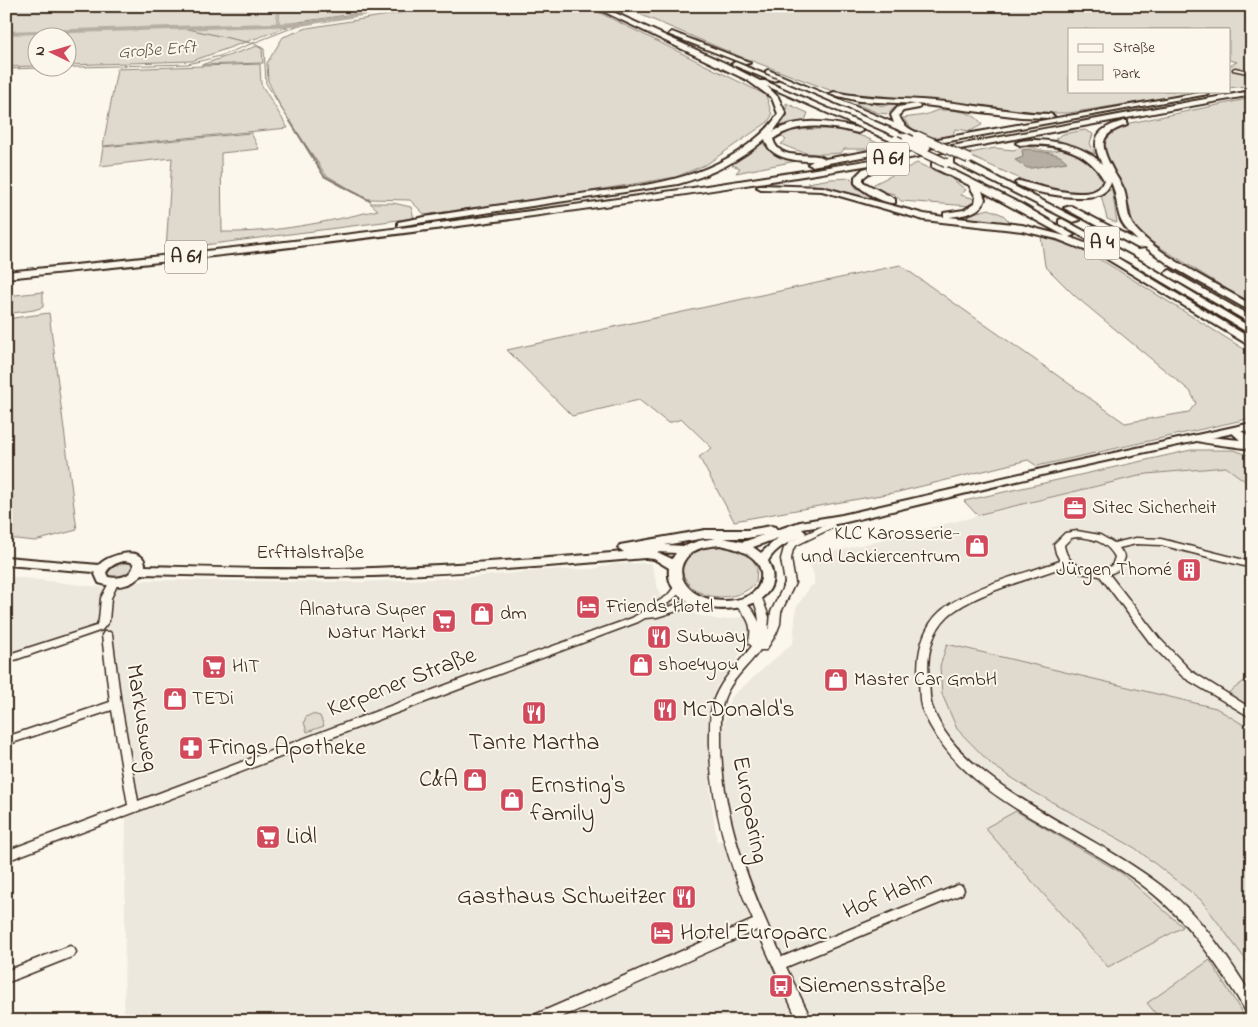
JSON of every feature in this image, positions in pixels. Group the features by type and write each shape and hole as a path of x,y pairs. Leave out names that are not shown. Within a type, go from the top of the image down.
{"highway":[{"name":"A 4","path":"595,6 946,163 1080,231 1252,332"},
{"name":"A 4","path":"607,6 637,21 913,136 1079,222 1252,321"},
{"path":"637,21 790,81 969,159 1108,228 1252,309"},
{"path":"368,230 663,184 711,170 730,161 765,134 776,125 782,114 779,103 774,96 723,64"},
{"path":"734,71 1018,206 1109,257 1252,344"},
{"path":"790,81 823,92 855,98 936,103 1024,115 1087,114"},
{"name":"A 61","path":"1230,92 1252,88"},
{"path":"1230,91 1240,90"},
{"path":"758,175 846,157 1177,98 1221,92"},
{"name":"A 61","path":"6,270 368,230 569,204 945,144 1229,92"},
{"path":"1180,267 1146,244 1129,227 1124,218 1120,191 1099,151 1099,139 1109,129 1129,122 1252,94"},
{"name":"A 61","path":"6,275 227,253 528,216 825,170 1252,94"},
{"path":"913,136 897,122 895,115 901,109 932,105 982,114 993,121 992,128 977,134"},
{"path":"846,157 817,159 788,155 772,148 769,142 776,132 785,128 812,124 832,124 865,133"},
{"path":"528,216 634,204 887,165 1005,144 1090,124"},
{"path":"1005,144 1039,142 1076,150 1093,159 1108,180 1102,190 1080,195 1052,192 1019,183"},
{"path":"887,165 862,173 859,177 859,183 867,189 900,205 922,212 954,214 976,208 980,205 982,199 968,182"},
{"path":"743,188 798,187 834,191 917,215 1034,230 1060,237 1109,257"},
{"path":"1079,222 1180,267"},
{"path":"1235,430 1252,445"},
{"path":"1198,439 1230,441 1252,445"}],"main road":[{"path":"764,560 772,548 789,537 837,522 1063,467 1250,428"},
{"path":"624,548 705,534 747,534 837,522"},
{"path":"744,546 800,526"},
{"path":"712,541 729,541 744,546 753,550 764,560 768,573 766,585 757,595 739,604 726,605 700,601 679,587 674,573 674,565 685,550 697,544 712,541"},
{"path":"482,565 645,546 685,550"},
{"path":"482,565 537,563 646,554 661,557 674,565"},
{"path":"6,561 101,569 113,560 130,557 138,560 140,566 139,570 125,580 113,583 107,582 101,577 101,569"},
{"name":"Erfttalstraße","path":"139,570 263,573 374,572 482,565"}],"street":[{"path":"1235,69 1252,73"},
{"path":"743,663 759,652 775,624 776,612 790,583 786,559 789,548 794,543 837,522"},
{"path":"1077,534 1092,535 1113,546 1120,557 1120,563 1111,571 1103,573 1084,571 1067,562 1061,556 1058,544 1068,535 1077,534"},
{"path":"1113,546 1136,541 1162,542 1252,565"},
{"path":"1067,562 970,598 944,614 930,635 923,656 922,689 926,706 946,742 977,776 1002,794 1122,863 1161,893 1209,943 1236,981 1252,1008"},
{"path":"1103,573 1155,641 1187,674 1252,714"},
{"path":"6,659 99,628 104,622 106,598 113,583"},
{"name":"Kerpener Straße","path":"6,856 646,615 670,598 679,587"},
{"path":"743,663 755,650 762,637 765,623 757,595"},
{"name":"Kerpener Straße","path":"646,615 657,614 700,601"},
{"path":"739,604 750,612 755,623 757,635 743,663"},
{"name":"Markusweg","path":"107,635 116,704 134,808"},
{"name":"Europaring","path":"743,663 719,696 716,711 715,757 727,835 741,878 805,1021"},
{"path":"6,741 116,704"},
{"name":"Hof Hahn","path":"778,964 958,890"},
{"path":"537,1021 760,923"},
{"path":"6,976 70,952"}],"shaded area":[{"path":"1029,149 1054,154 1067,162 1027,168 1015,160 1023,157 1022,150"},
{"path":"1226,467 1252,486 1252,1021 124,1021 126,803 100,634 6,661 6,576 115,589 147,580 361,582 471,577 547,570 593,569 612,564 651,563 660,595 685,612 720,620 748,616 753,626 749,639 733,666 716,687 711,703 710,788 717,842 732,834 719,756 722,731 730,698 793,643 796,608 809,588 814,584 814,576 808,558 1147,474"}],"green space":[{"path":"6,6 277,6 277,25 288,27 192,61 78,65 78,28 28,28 28,66 6,67"},
{"path":"279,6 408,6 279,25"},
{"path":"444,6 586,6 766,95 772,115 768,122 707,164 676,177 425,215 410,200 367,199 326,175 281,108 268,81 267,63 283,37 307,28"},
{"path":"620,6 1252,6 1252,85 1230,88 1230,66 1237,62 1230,60 1230,28 1068,28 1068,92 1203,92 1069,113 1025,113 958,103 853,96 832,91 739,56"},
{"path":"257,46 262,49 263,63 201,65"},
{"path":"260,64 261,84 288,128 103,146 117,69"},
{"path":"1252,98 1252,305 1139,234 1130,221 1131,214 1125,190 1105,158 1101,145 1106,135 1125,124"},
{"path":"858,100 884,106 894,102 912,103 894,108 888,114 878,113 856,104"},
{"path":"786,103 808,113 804,123 780,126 787,116"},
{"path":"938,110 969,114 979,120 982,125 970,131 955,129 953,135 931,137 914,130 903,118 925,115"},
{"path":"812,129 850,132 884,146 872,149 844,149 841,153 817,154 804,152 781,144 786,140 780,135 786,131"},
{"path":"1085,130 1093,134 1090,143 1095,154 1055,139 1063,134"},
{"path":"251,133 259,149 221,153 222,232 281,229 378,210 370,203 393,203 411,207 414,218 166,250 172,158 100,166 103,147"},
{"path":"760,143 764,144 778,156 796,161 736,173 740,168 732,165"},
{"path":"1028,146 1050,151 1063,148 1077,154 1093,165 1105,183 1101,187 1084,193 1045,190 965,154 995,148 1013,150"},
{"path":"917,163 951,178 966,190 960,195 976,199 971,206 901,201 894,194 874,189 874,184"},
{"path":"851,178 856,188 875,197 871,199 807,183 831,179"},
{"path":"1112,189 1117,223 1107,219 1101,195"},
{"path":"989,209 1003,215 1011,223 961,219 958,217"},
{"path":"1041,236 1077,248 1108,264 1252,354 1252,418 1037,466 1028,460 898,492 734,521 699,457 712,448 682,419 668,423 639,400 572,416 507,350 900,265 1125,423 1189,412 1196,403 1190,391 1075,296 1045,266"},
{"path":"43,292 43,307 6,314 6,296"},
{"path":"49,313 77,530 35,541 6,538 6,319"},
{"path":"1191,450 1234,450 1251,456 1252,486 1226,467 1147,474 977,515 964,501"},
{"path":"719,546 741,551 754,562 757,567 756,582 748,589 727,597 715,597 694,589 686,581 682,570 687,559 701,549"},
{"path":"122,560 130,561 135,567 120,578 108,576 107,571 110,565"},
{"path":"947,644 1216,708 1252,730 1252,968 1201,900 1135,848 1034,792 992,765 957,729 942,694 940,666"},
{"path":"1252,675 1252,709 1227,694"},
{"path":"312,714 320,716 324,726 307,732 304,722 306,717"},
{"path":"1016,811 1120,872 1183,927 1108,967 985,828"},
{"path":"1210,960 1247,1021 1162,1021 1147,1003"}],"waterway":[{"path":"6,33 302,24 420,6"},
{"name":"Große Erft","path":"252,43 302,24"},
{"path":"184,28 252,43"},
{"name":"Große Erft","path":"6,69 188,64 220,56 252,43"},
{"path":"252,43 264,49 266,83 290,122"},
{"path":"290,121 324,176 370,201"}],"place":[{"name":"Sitec Sicherheit","path":"1075,508"},
{"name":"KLC Karosserie- und Lackiercentrum","path":"977,546"},
{"name":"Jürgen Thomé","path":"1189,570"},
{"name":"Friends Hotel","path":"588,607"},
{"name":"dm","path":"482,614"},
{"name":"Alnatura Super Natur Markt","path":"444,621"},
{"name":"Subway","path":"659,637"},
{"name":"shoe4you","path":"641,665"},
{"name":"HIT","path":"214,667"},
{"name":"Master Car GmbH","path":"836,680"},
{"name":"TEDi","path":"175,699"},
{"name":"McDonald's","path":"665,710"},
{"name":"Tante Martha","path":"534,713"},
{"name":"Frings Apotheke","path":"191,748"},
{"name":"C&A","path":"475,780"},
{"name":"Ernsting's family","path":"512,800"},
{"name":"Lidl","path":"268,837"},
{"name":"Gasthaus Schweitzer","path":"684,897"},
{"name":"Hotel Europarc","path":"662,933"},
{"name":"Siemensstraße","path":"781,986"}]}
